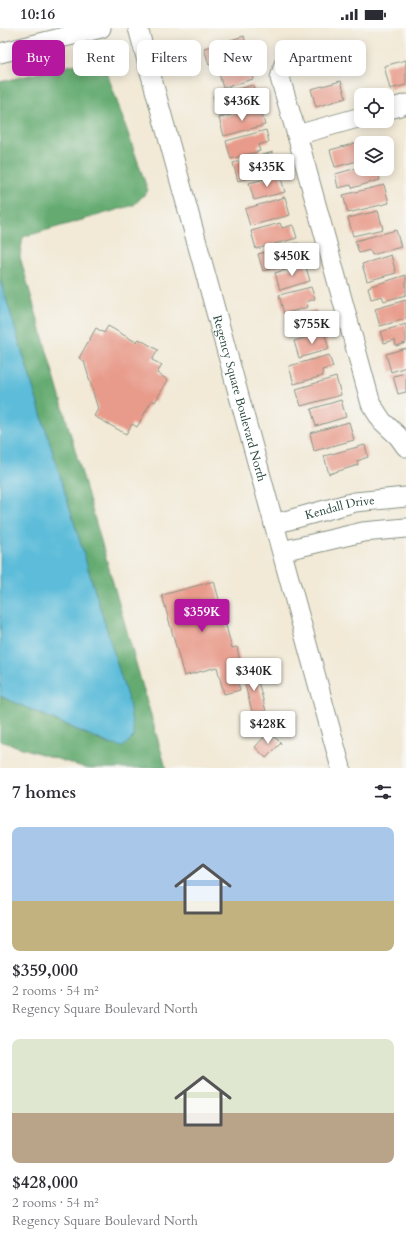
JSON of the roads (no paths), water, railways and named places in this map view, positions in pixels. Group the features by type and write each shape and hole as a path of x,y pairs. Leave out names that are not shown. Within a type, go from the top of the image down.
{"street":[{"path":"0,53 101,28"},
{"name":"Regency Square Boulevard North","path":"138,28 341,768"},
{"path":"281,76 371,404 382,421 398,436 406,447"},
{"path":"394,108 406,104"},
{"path":"297,135 354,119"},
{"name":"Kendall Drive","path":"274,524 355,502 406,497"},
{"path":"282,551 363,532 406,528"}],"water":[{"path":"0,279 129,703 134,736 123,747 110,744 0,696"}]}
